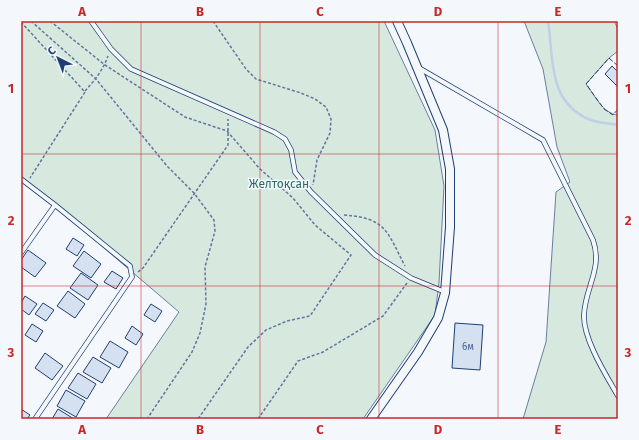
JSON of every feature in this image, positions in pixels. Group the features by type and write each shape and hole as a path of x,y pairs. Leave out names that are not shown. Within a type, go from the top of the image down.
{"street":[{"path":"370,419 418,352 438,318 445,293 450,227 450,169 443,130 397,21"}],"lane":[{"path":"91,21 111,49 132,69 274,132 285,139 291,150 295,172 311,192 375,255 411,278 445,293"},
{"path":"417,67 543,140 593,240 596,250 597,260 586,302 584,316 587,334 598,360 618,396"},
{"path":"21,179 130,266 132,277 35,419"},
{"path":"21,253 55,205"}],"path":[{"path":"31,21 96,79 167,166 194,193 214,220 215,231 205,267 206,304 200,333 192,352 147,419"},
{"path":"50,21 105,65 184,117 227,131 260,170 293,198 315,225 351,255 310,316 287,321 266,330 248,347 198,419"},
{"path":"213,21 246,70 256,78 315,98 326,107 331,119 330,133 318,160 311,192"},
{"path":"21,22 85,92"},
{"path":"27,183 85,92 105,65 111,49"},
{"path":"132,277 143,268 228,144 227,131 229,113"},
{"path":"258,419 298,361 323,352 383,316 411,278 386,230 374,220 355,216 333,214"}],"green space":[{"name":"Желтоқсан","path":"21,21 384,21 435,130 444,186 439,283 435,315 363,419 106,419 179,312 21,177"},
{"path":"524,21 614,21 618,29 618,51 609,58 586,84 603,107 613,114 618,115 618,419 523,419 546,342 556,192 570,182 557,147 543,69"}],"building":[{"path":"612,66 618,72 618,87 605,74"},
{"path":"73,238 84,245 77,256 66,249"},
{"path":"28,250 46,263 35,277 21,267 21,260"},
{"path":"84,251 101,264 91,278 73,266"},
{"path":"112,271 123,278 116,289 104,282"},
{"path":"81,273 98,285 88,300 70,288"},
{"path":"68,291 85,304 75,318 57,306"},
{"path":"25,296 37,304 29,315 21,309 21,303"},
{"path":"43,303 54,310 46,321 35,314"},
{"path":"151,304 162,311 155,322 144,315"},
{"path":"455,323 483,325 480,370 452,368"},
{"path":"32,324 43,331 36,342 25,335"},
{"path":"132,326 143,334 136,345 125,338"},
{"path":"110,341 128,352 119,368 100,357"},
{"path":"45,353 63,366 52,380 35,368"},
{"path":"93,357 111,368 102,383 83,372"},
{"path":"78,373 96,384 87,399 68,388"},
{"path":"66,390 85,401 76,417 57,406"},
{"path":"21,409 30,415 27,419 21,419"},
{"path":"58,409 74,419 52,419"}],"waterway":[{"path":"548,21 552,63 559,89 565,101 575,111 588,119 618,125"}],"fence":[{"path":"618,66 609,58 586,84 604,109 613,115 618,109"}]}
